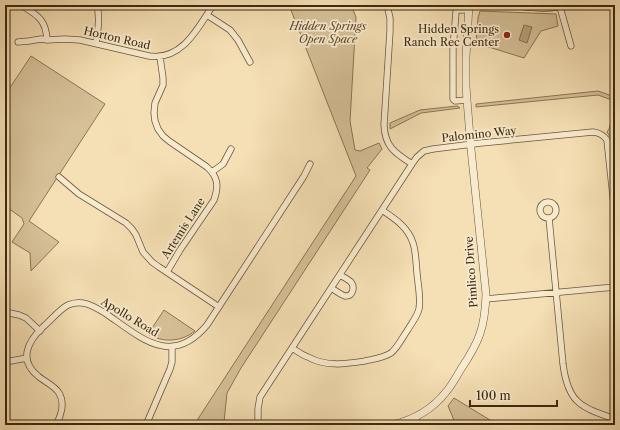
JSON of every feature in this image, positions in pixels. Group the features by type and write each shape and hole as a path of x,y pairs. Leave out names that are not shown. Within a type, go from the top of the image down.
{"street":[{"path":"20,5 33,13 44,24 46,28 47,40"},
{"path":"96,43 99,18 97,5"},
{"name":"Horton Road","path":"18,42 41,39 80,40 155,57 174,53 185,45 213,5"},
{"path":"387,5 390,18 390,31 384,132 387,142 391,148 399,156 412,164"},
{"path":"509,5 550,8 563,6 571,46"},
{"name":"Pimlico Drive","path":"392,425 415,417 430,408 442,397 450,387 478,340 485,317 486,300 470,144 468,100 466,86 469,8 458,10 456,12 453,49 453,99 455,101 468,100"},
{"path":"207,14 231,31 238,40 250,62"},
{"path":"160,56 163,80 154,109 158,129 163,136 212,172 223,164 231,149"},
{"name":"Palomino Way","path":"258,425 260,397 417,156 433,149 470,144 593,132 599,133 607,140 615,216"},
{"path":"146,425 170,369 172,362 172,347 184,344 197,337 207,326 304,176 310,164"},
{"name":"Artemis Lane","path":"167,272 214,200 217,186 216,178 212,172"},
{"path":"59,177 80,194 126,223 136,235 143,252 156,266 219,307"},
{"path":"292,348 308,358 324,363 348,364 386,356 397,346 418,312 420,296 414,243 402,225 382,210"},
{"path":"549,218 564,375 575,399 593,411 615,419"},
{"path":"331,288 345,296 352,294 354,289 351,282 340,275"},
{"path":"486,300 615,287"},
{"name":"Apollo Road","path":"27,358 27,350 30,343 40,330 64,307 73,303 83,303 94,306 148,341 159,346 172,347"},
{"path":"5,312 26,318 40,330"},
{"path":"5,362 27,358 33,371 59,393 62,399 62,407 60,419 56,425"},
{"path":"415,417 419,425"}],"green space":[{"name":"Hidden Springs Open Space","path":"289,5 351,5 356,17 350,121 355,150 360,151 379,143 382,149 367,168 370,170 241,368 227,393 224,422 251,421 249,425 194,425 356,176"},
{"name":"Hidden Springs Ranch Rec Center","path":"480,11 556,14 558,26 541,31 524,58 476,43"},
{"path":"31,56 105,104 29,221 59,242 31,271 30,253 12,242 24,224 22,218 5,206 5,95"},
{"path":"598,91 615,97 615,144 613,144 607,132 611,121 612,100 598,95 476,107 476,104"},
{"path":"457,106 460,108 421,113 390,129 390,123 420,110"},
{"path":"164,310 195,331 190,335 172,340 160,339 148,334"},
{"path":"454,398 498,425 456,425 448,406"}],"shaded area":[{"path":"524,25 532,27 527,43 519,40"}],"place":[{"name":"Hidden Springs Ranch Rec Center","path":"507,35"}]}
